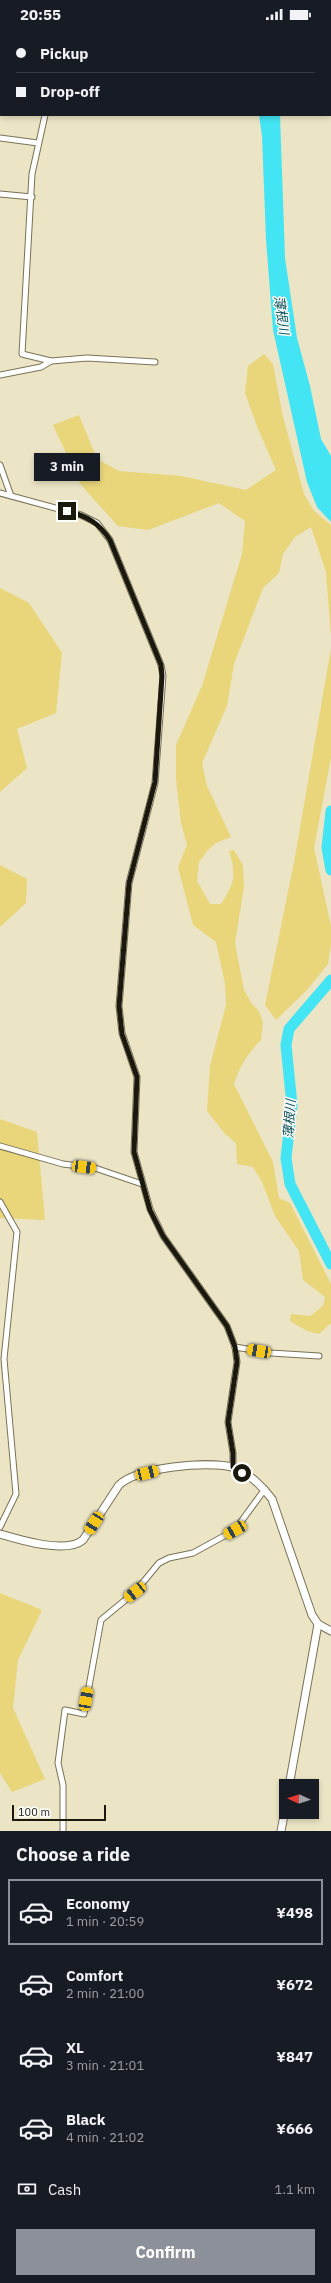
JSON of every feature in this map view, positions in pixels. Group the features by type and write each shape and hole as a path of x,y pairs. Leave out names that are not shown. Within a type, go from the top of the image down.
{"street":[{"path":"45,116 32,174 32,197 22,354 52,361 87,358 155,362"},
{"path":"0,138 38,143"},
{"path":"0,194 32,197"},
{"path":"0,376 41,367 52,361"},
{"path":"0,466 11,496"},
{"path":"0,493 85,516 103,530 110,540 161,665 162,676 157,767 155,782 129,883 119,1006 122,1034 137,1077 134,1144 142,1184 150,1210 163,1236 227,1326 235,1347 237,1362 228,1422 233,1453 233,1467"},
{"path":"0,1146 49,1161 95,1168 142,1184"},
{"path":"0,1202 17,1232 2,1359 16,1494 0,1527"},
{"path":"235,1347 271,1353 319,1356"},
{"path":"0,1534 22,1541 65,1546 74,1545 83,1540 119,1485 128,1478 184,1465 233,1467 265,1489 272,1499 312,1615 318,1624 331,1631"},
{"path":"63,1831 64,1785 58,1763 65,1710 84,1714 101,1620 135,1592 159,1563 169,1558 194,1553 235,1530 265,1489"},
{"path":"290,1779 318,1624"},
{"path":"282,1831 284,1819"}],"shaded area":[{"path":"264,354 273,364 283,417 304,494 314,511 331,525 331,637 326,572 311,527 295,537 283,554 279,573 263,588 234,664 227,706 202,763 207,786 231,837 216,843 209,849 199,862 197,881 210,904 221,904 229,891 233,879 233,867 229,851 234,850 243,865 244,887 235,943 244,990 252,1004 259,1011 263,1023 261,1040 244,1060 234,1084 273,1162 279,1198 290,1203 331,1284 331,1323 319,1334 307,1331 290,1321 291,1314 310,1316 323,1306 325,1297 303,1280 299,1251 275,1216 262,1182 253,1167 237,1164 236,1143 225,1134 207,1111 210,1066 226,1005 225,984 216,942 193,925 178,867 187,845 181,823 176,780 176,745 202,686 242,554 245,521 219,503 148,530 118,526 81,485 53,425 79,415 97,459 119,471 181,476 246,490 276,470 258,429 245,393 248,366"},
{"path":"0,588 29,603 62,653 56,713 17,729 27,768 0,792"},
{"path":"331,648 331,758 314,848 331,926 331,945 328,964 307,990 276,1020 265,1005 295,857"},
{"path":"0,865 27,879 26,903 0,927"},
{"path":"0,1119 37,1132 45,1220 0,1218"},
{"path":"0,1593 42,1610 18,1660 13,1708 45,1779 12,1792 0,1773"}],"water":[{"path":"259,116 280,116 285,258 297,338 310,386 321,439 331,456 331,522 317,507 307,482 273,330 266,239 262,136"}],"waterway":[{"name":"薄根川","path":"331,811 327,848 331,870"},
{"name":"薄根川","path":"331,980 289,1029 286,1045 292,1105 286,1158 290,1184 331,1264"}],"route":[{"path":"67,511 89,518 97,523 110,540 158,654 161,665 162,676 157,767 155,782 130,876 119,1006 120,1020 122,1034 137,1077 134,1152 150,1210 163,1236 227,1326 235,1347 237,1362 230,1400 228,1431 233,1453 233,1467 242,1473"}]}
